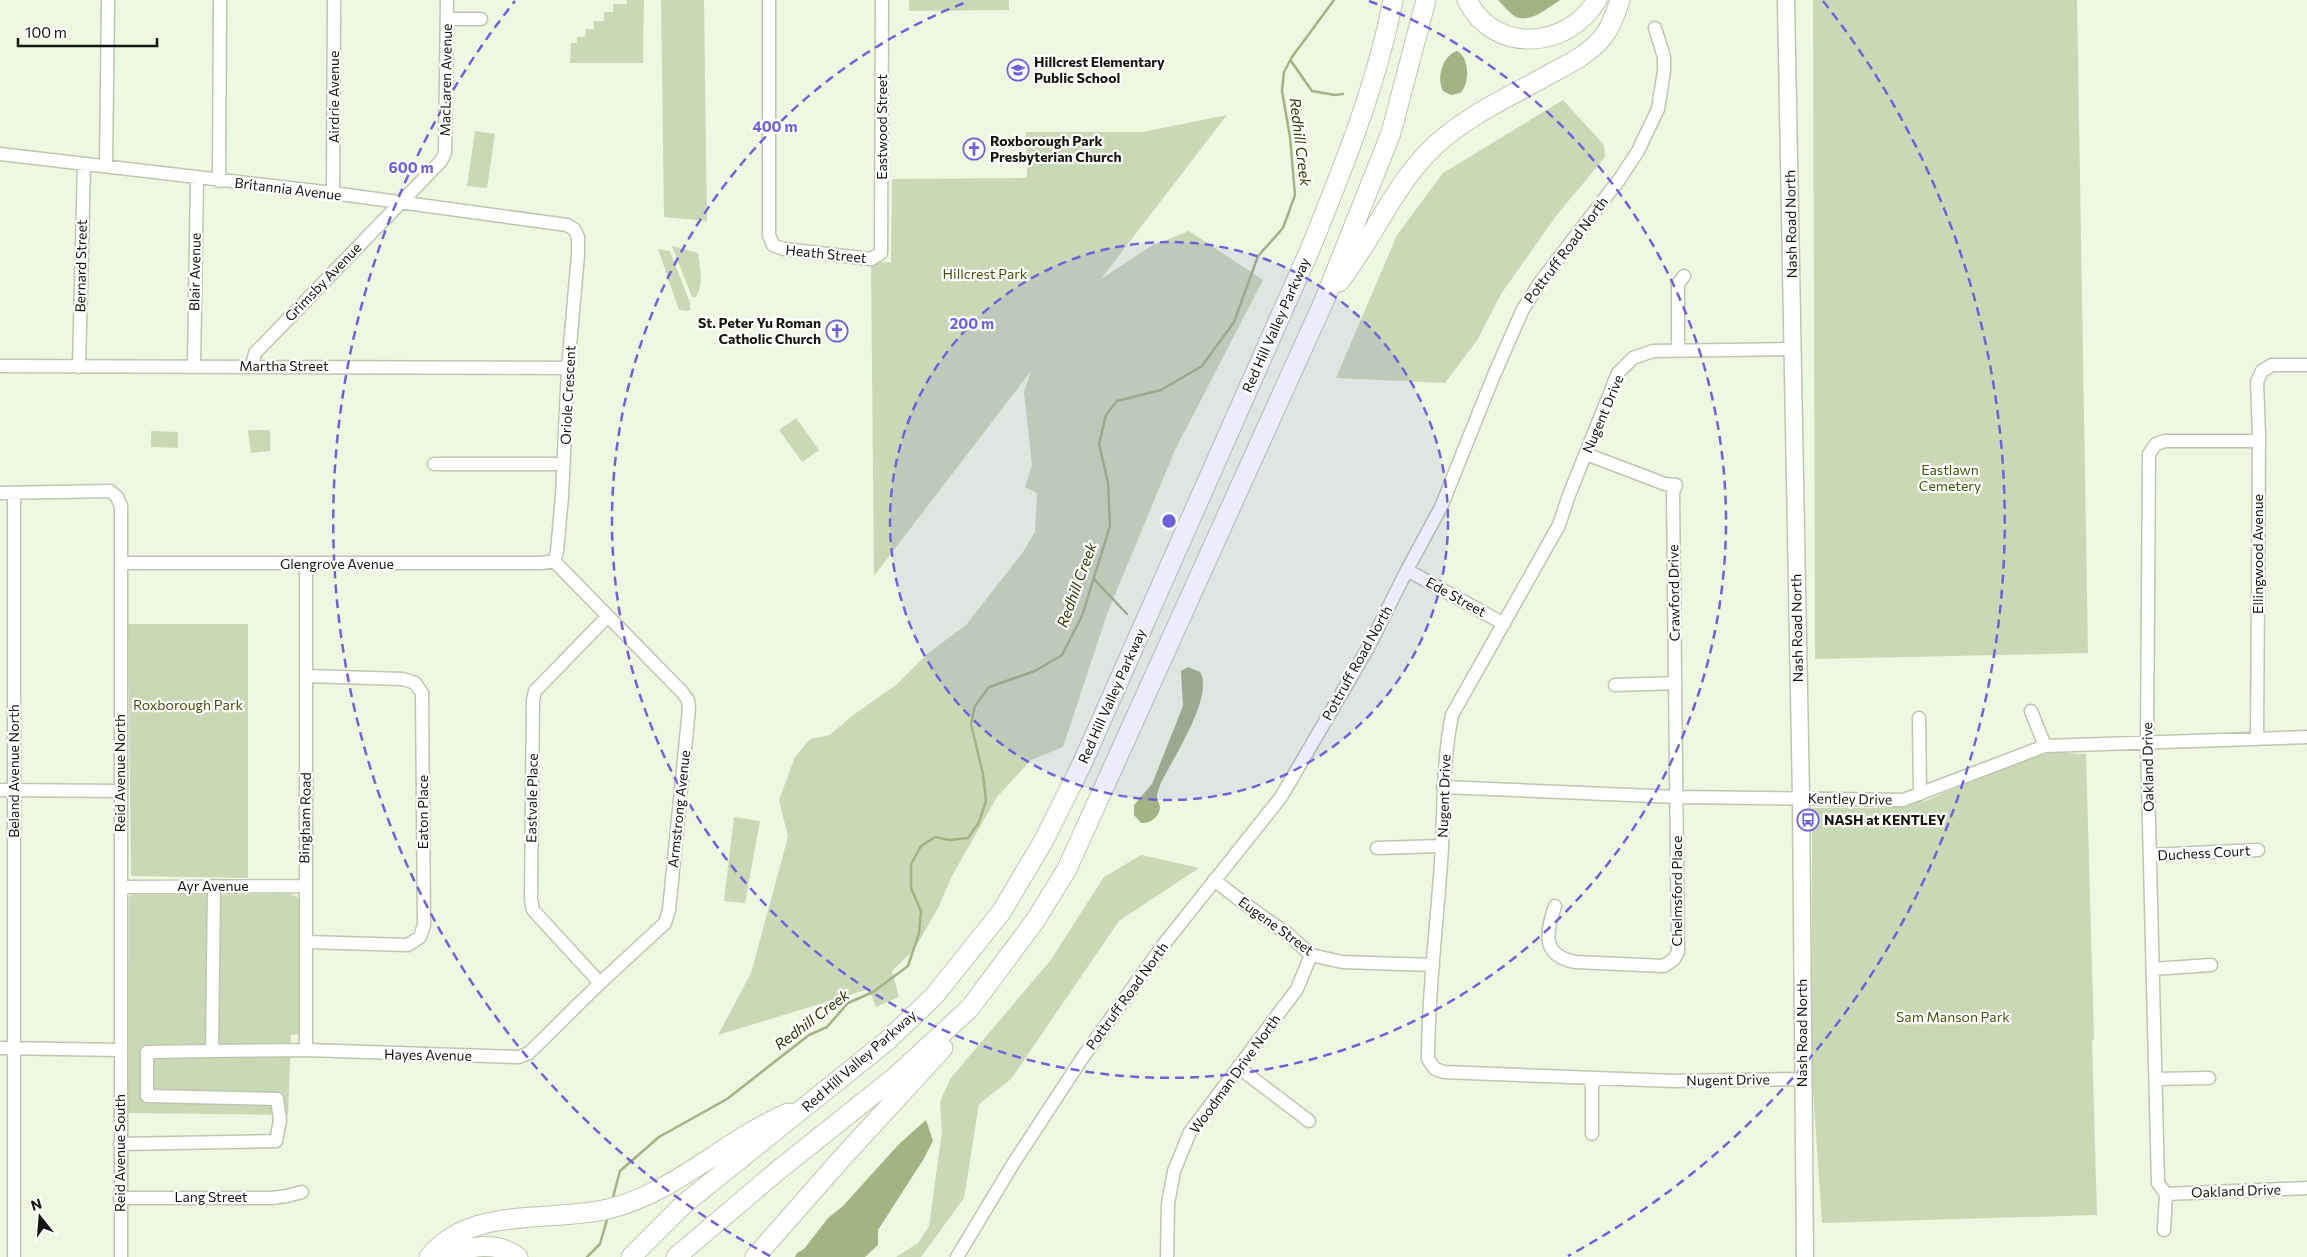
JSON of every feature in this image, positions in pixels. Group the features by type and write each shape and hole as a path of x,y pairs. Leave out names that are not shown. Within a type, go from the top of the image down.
{"highway":[{"name":"Red Hill Valley Parkway","path":"631,1257 684,1204 887,1041 934,996 1002,911 1044,840 1090,746 1332,196 1369,90 1393,0"},
{"path":"755,1257 843,1157 946,1045 970,1008 1035,921 1067,869 1324,300 1390,133 1426,0"},
{"path":"1467,0 1481,19 1496,31 1528,40 1544,38 1569,29 1580,21 1597,0"},
{"path":"1324,300 1352,266 1400,187 1429,151 1446,136 1472,118 1581,58 1603,37 1612,24 1620,0"},
{"path":"676,1257 776,1172 895,1077 970,1008"},
{"path":"428,1257 447,1240 483,1223 576,1215 635,1202 693,1170 761,1125 810,1104"},
{"path":"449,1257 473,1247 496,1248 518,1257"}],"main road":[{"name":"Nash Road North","path":"1786,0 1801,798 1805,1257"}],"street":[{"path":"106,166 108,0"},
{"path":"219,180 220,0"},
{"name":"Airdrie Avenue","path":"333,194 334,0"},
{"name":"MacLaren Avenue","path":"401,202 442,160 445,153 447,0"},
{"name":"Heath Street","path":"769,0 769,236 772,243 784,250 869,259 881,253"},
{"name":"Eastwood Street","path":"881,253 882,0"},
{"path":"447,19 481,19"},
{"name":"Pottruff Road North","path":"956,1257 1083,1057 1164,944 1281,798 1368,648 1441,507 1494,375 1523,309 1619,180 1638,151 1658,109 1664,71 1664,58 1654,28"},
{"name":"Britannia Avenue","path":"0,154 401,202 559,224 574,229"},
{"name":"Bernard Street","path":"79,366 84,165"},
{"name":"Blair Avenue","path":"194,366 197,178"},
{"name":"Grimsby Avenue","path":"252,366 259,349 401,202"},
{"name":"Oriole Crescent","path":"554,561 558,552 568,368 578,255 578,236 574,229"},
{"path":"1678,349 1678,284 1684,276"},
{"name":"Nugent Drive","path":"1792,349 1678,349 1653,351 1633,358 1618,373 1569,495 1560,525 1452,715 1446,742 1442,846 1428,1059 1435,1069 1444,1072 1673,1081 1802,1079"},
{"name":"Ellingwood Avenue","path":"2257,738 2257,382 2262,371 2272,365 2307,365"},
{"name":"Martha Street","path":"0,366 568,368"},
{"name":"Oakland Drive","path":"2164,1230 2166,1194 2158,1184 2147,743 2149,454 2156,444 2165,441 2258,441"},
{"name":"Crawford Drive","path":"1586,454 1665,484 1676,485 1673,493 1677,797"},
{"path":"434,464 564,464"},
{"name":"Reid Avenue North","path":"14,494 110,491 117,497 121,506 119,790 122,887 120,1050"},
{"path":"0,493 14,494"},
{"name":"Beland Avenue North","path":"14,494 14,1257"},
{"name":"Glengrove Avenue","path":"121,563 542,563 554,561"},
{"name":"Armstrong Avenue","path":"529,1053 600,983 666,923 669,910 689,709 688,700 682,692 554,561"},
{"name":"Bingham Road","path":"306,564 304,886 307,942 306,1050"},
{"name":"Ede Street","path":"1407,570 1504,624"},
{"name":"Eastvale Place","path":"600,983 540,918 532,904 533,700 535,691 608,617"},
{"name":"Eaton Place","path":"306,676 404,679 415,684 422,693 424,925 420,937 408,945 307,942"},
{"path":"1615,685 1675,683"},
{"path":"2031,711 2045,746"},
{"path":"1919,718 1920,794"},
{"name":"Kentley Drive","path":"1443,787 1677,797 1904,800 2045,746 2307,737"},
{"path":"0,790 119,790"},
{"name":"Chelmsford Place","path":"1555,906 1548,926 1549,941 1552,952 1561,959 1575,962 1664,966 1674,959 1678,952 1679,942 1677,797"},
{"path":"1378,848 1442,846"},
{"name":"Duchess Court","path":"2150,855 2258,850"},
{"name":"Eugene Street","path":"1214,880 1289,935 1311,955 1342,962 1433,965"},
{"path":"212,1051 214,886"},
{"name":"Ayr Avenue","path":"122,887 304,886"},
{"name":"Woodman Drive North","path":"1167,1257 1168,1204 1174,1171 1190,1132 1297,989 1311,955"},
{"path":"2153,969 2211,965"},
{"path":"0,1048 120,1050"},
{"name":"Reid Avenue South","path":"120,1050 121,1257"},
{"path":"120,1144 276,1141 280,1120 277,1099 146,1096 147,1052 306,1050"},
{"name":"Hayes Avenue","path":"306,1050 519,1057 529,1053"},
{"path":"1238,1067 1309,1121"},
{"path":"1592,1078 1592,1134"},
{"path":"2156,1079 2209,1078"},
{"name":"Oakland Drive","path":"2166,1194 2307,1188"},
{"name":"Lang Street","path":"120,1198 272,1198 302,1192"}],"green space":[{"path":"627,0 644,0 643,63 570,63 571,43 577,43 577,37 585,37 586,29 594,29 594,21 604,21 604,12 613,12 613,4 627,4"},
{"path":"661,0 704,0 707,221 664,217"},
{"path":"909,0 1009,0 1009,10 909,11"},
{"name":"Eastlawn Cemetery","path":"1813,0 2077,0 2088,653 1815,659"},
{"path":"1563,100 1604,145 1605,157 1556,216 1501,294 1478,339 1445,383 1336,378 1397,235 1443,173"},
{"name":"Hillcrest Park","path":"1227,115 1101,279 1151,246 1189,231 1263,280 1175,450 1107,614 1063,747 1031,760 997,797 952,876 938,908 914,950 892,971 899,997 876,1007 869,989 718,1035 751,973 788,837 779,800 795,757 810,739 830,735 852,716 896,685 927,654 966,625 1023,552 1035,532 1037,493 1025,487 1032,465 1024,392 1031,371 874,576 871,262 891,262 892,179 1027,178 1026,132 1143,132"},
{"path":"475,131 495,134 487,188 467,186"},
{"path":"672,246 698,253 701,281 696,297 692,297"},
{"path":"658,249 670,251 690,303 690,311 679,310"},
{"path":"796,418 819,450 802,462 779,430"},
{"path":"268,430 270,432 270,451 251,453 248,431"},
{"path":"151,431 178,432 178,448 151,447"},
{"name":"Roxborough Park","path":"128,624 248,624 248,878 131,876"},
{"name":"Sam Manson Park","path":"2041,752 2086,754 2097,1215 1822,1223 1812,1077 1812,808 1882,808 1925,801"},
{"path":"734,817 760,821 745,903 724,901"},
{"path":"1141,855 1199,868 1119,921 1011,1079 979,1104 964,1198 921,1257 896,1257 918,1243 929,1226 942,1131 940,1102 950,1079 1050,961 1104,877"},
{"path":"290,894 296,896 299,900 299,1034 291,1035 288,1115 128,1113 129,897 132,895"}],"shaded area":[{"path":"1498,0 1560,0 1539,14 1522,18 1514,16"},
{"path":"1457,51 1464,59 1467,78 1466,84 1460,93 1451,95 1443,91 1440,80 1445,62 1452,53"},
{"path":"1188,667 1200,672 1203,682 1198,709 1185,739 1160,786 1157,797 1160,808 1158,814 1151,821 1141,823 1134,815 1134,805 1152,784 1183,706 1181,671"},
{"path":"926,1120 933,1141 878,1230 878,1245 865,1257 795,1257 797,1253 804,1249 828,1218 843,1206 899,1144"}],"waterway":[{"name":"Redhill Creek","path":"612,1201 620,1171 659,1137 727,1099 809,1035 827,1027 848,1003 873,992 908,966 919,933 921,911 911,888 911,864 921,846 935,837 949,840 968,838 979,822 986,801 983,774 971,724 975,706 989,687 1035,671 1062,655 1082,616 1110,526 1108,483 1099,444 1106,415 1117,401 1161,390 1202,366 1234,322 1258,256 1283,228 1295,195 1290,137 1282,91 1284,72 1292,57 1334,0"},
{"path":"1291,61 1312,91 1335,95 1343,94"},
{"path":"1094,579 1127,614"},
{"name":"Redhill Creek","path":"587,1257 600,1244 608,1216"}],"place":[{"name":"Hillcrest Elementary Public School","path":"1018,70"},
{"name":"Roxborough Park Presbyterian Church","path":"974,149"},
{"name":"St. Peter Yu Roman Catholic Church","path":"837,331"},
{"name":"NASH at KENTLEY","path":"1808,820"}]}
